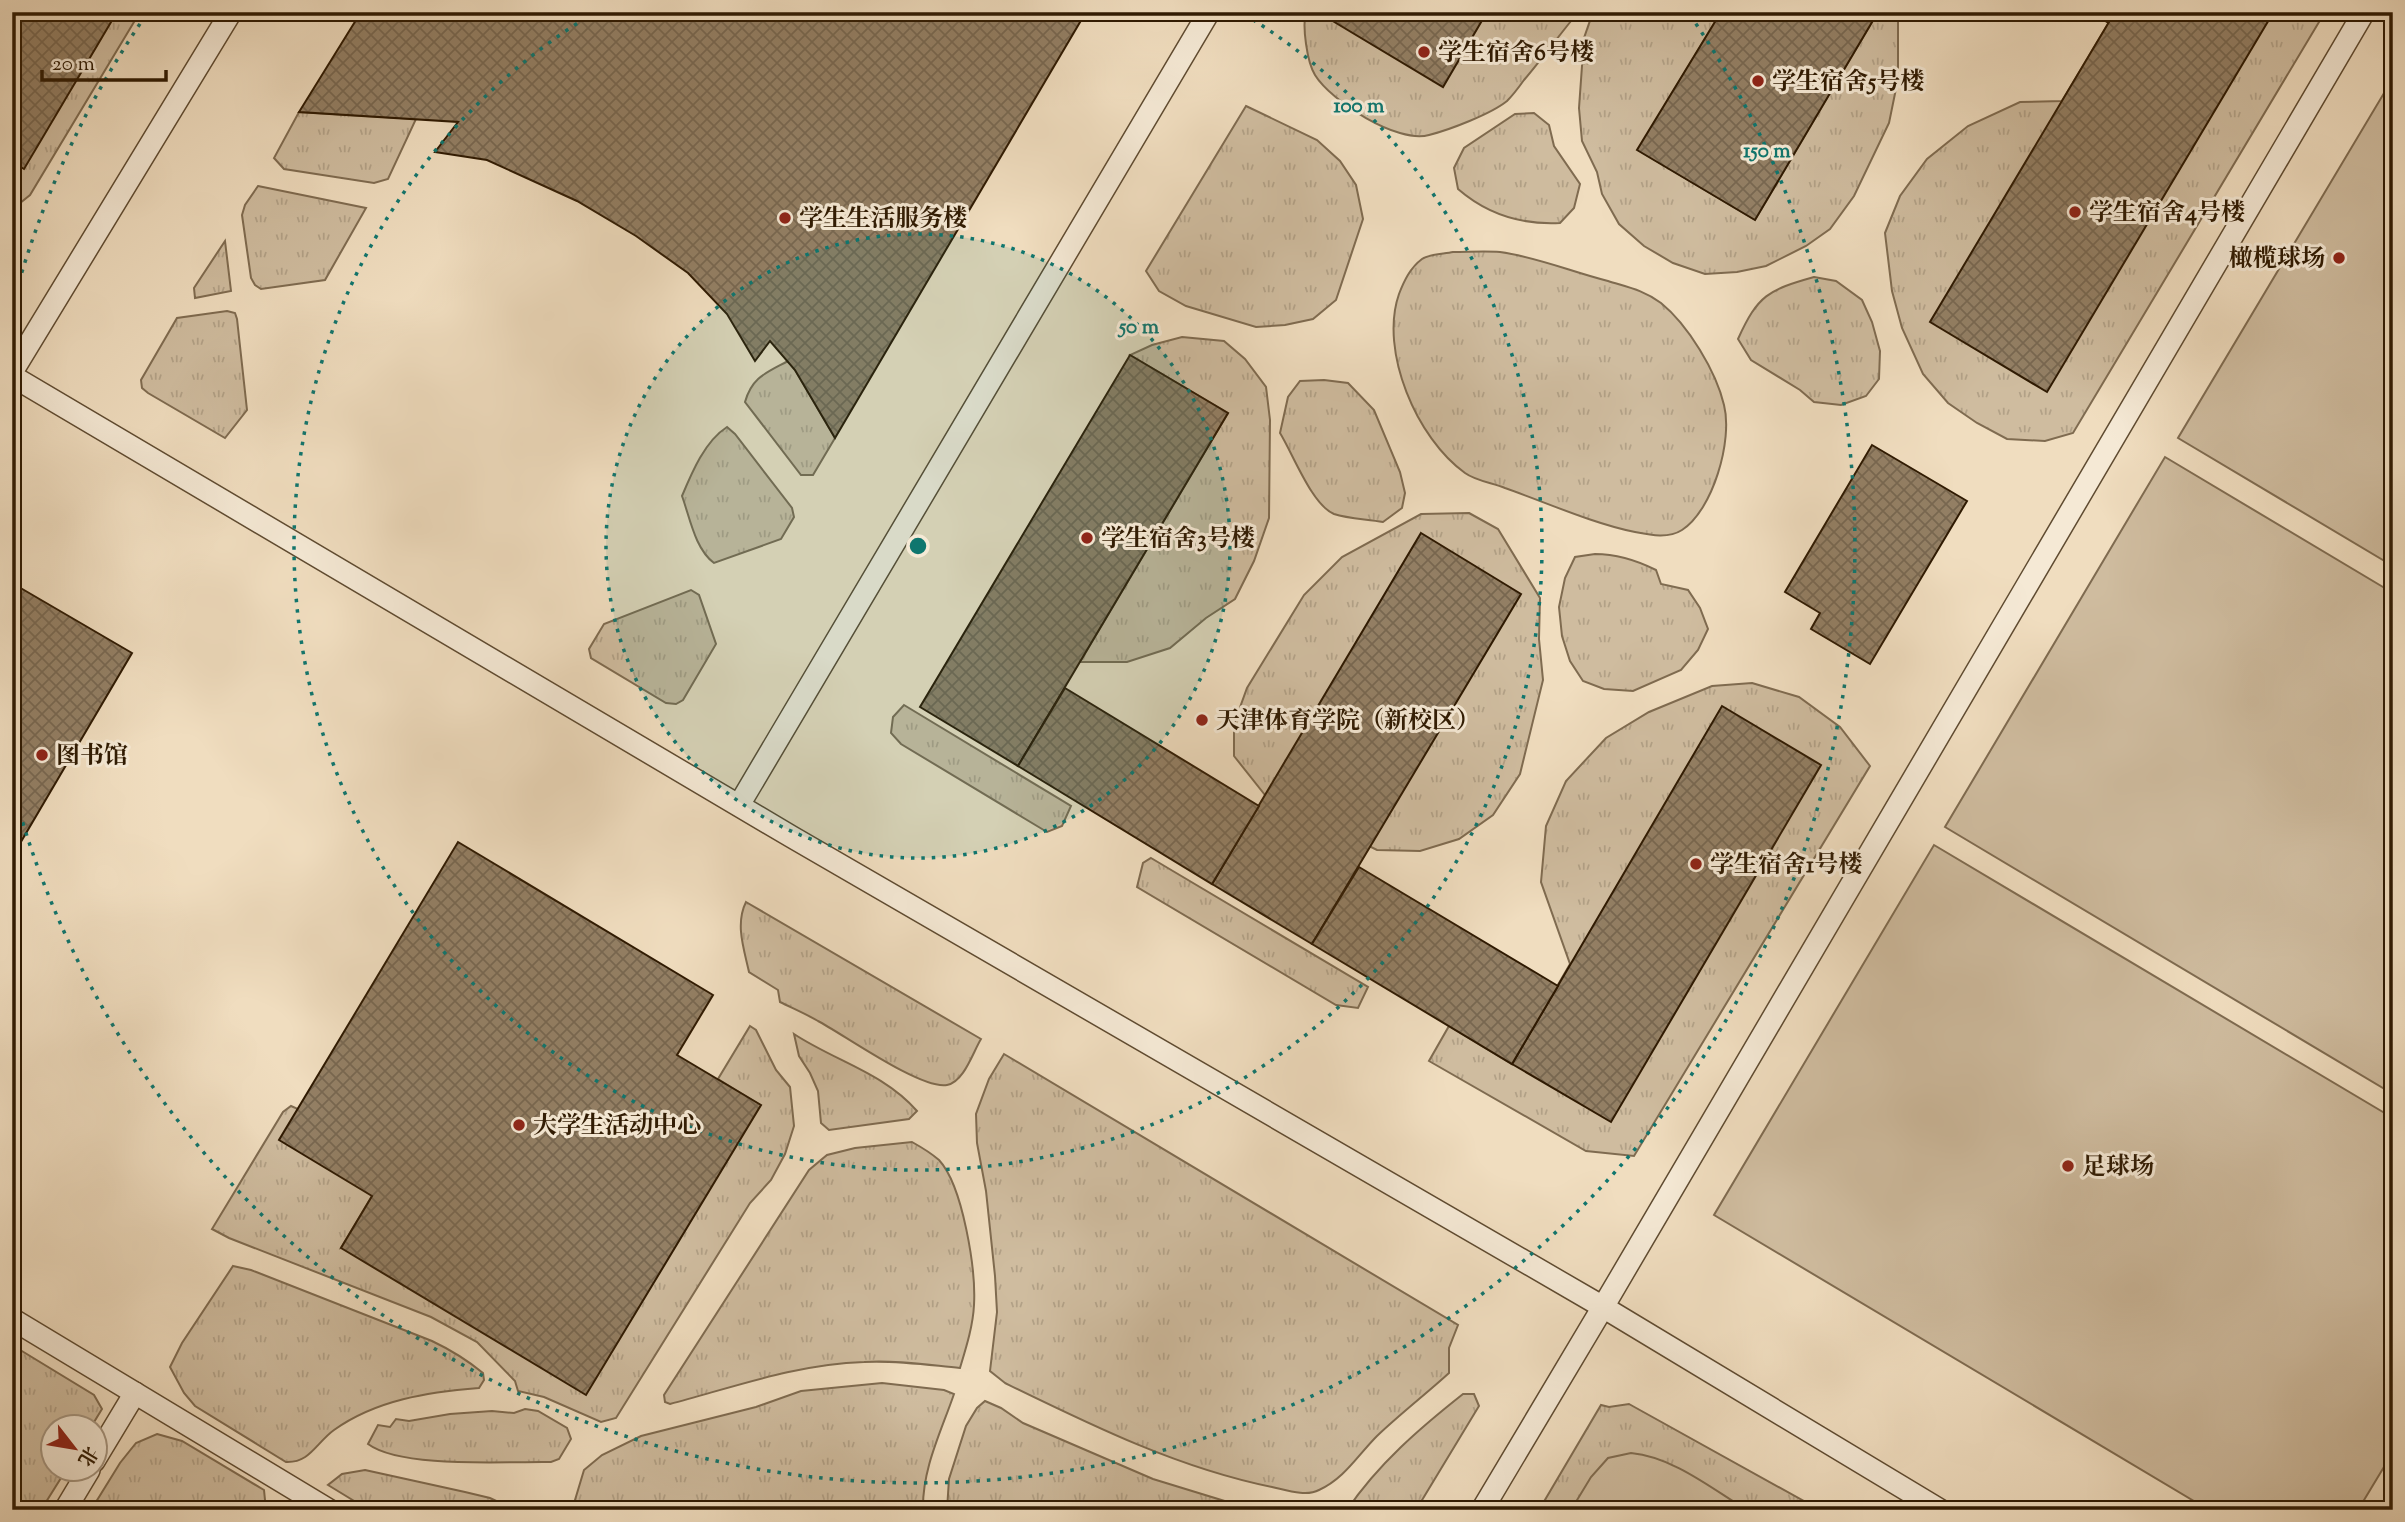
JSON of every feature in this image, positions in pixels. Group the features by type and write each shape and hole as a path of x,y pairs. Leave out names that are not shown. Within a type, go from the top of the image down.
{"lane":[{"path":"231,12 12,374 739,805 1604,1307 1940,1510"},
{"path":"739,805 1209,12"},
{"path":"1482,1510 1604,1307 2364,12"},
{"path":"12,1318 329,1510"},
{"path":"108,1438 135,1393"},
{"path":"65,1510 80,1484"}],"green space":[{"path":"12,12 140,12 30,195 14,208"},
{"path":"1306,12 1574,12 1571,21 1507,101 1458,125 1429,135 1416,136 1383,127 1366,118 1335,97 1323,85 1312,69 1308,53 1305,35"},
{"path":"1593,12 1721,12 1638,150 1755,220 1878,12 1898,12 1898,79 1889,123 1854,196 1830,229 1806,246 1766,266 1737,272 1705,274 1673,263 1644,246 1619,224 1602,194 1597,172 1582,141 1579,108 1584,38"},
{"path":"2115,12 2325,12 2073,433 2045,441 2007,439 1948,403 1923,374 1902,328 1892,291 1885,233 1900,196 1927,159 1968,126 2020,102 2062,101"},
{"name":"橄榄球场","path":"2393,78 2393,566 2178,438"},
{"path":"1246,106 1317,140 1340,161 1356,185 1363,219 1336,300 1313,319 1256,327 1186,306 1159,291 1146,271"},
{"path":"299,112 416,119 388,179 374,183 284,169 274,158"},
{"path":"1534,113 1549,125 1554,146 1580,184 1574,208 1560,223 1518,220 1493,212 1458,189 1454,168 1464,148 1515,114"},
{"path":"258,186 366,208 325,280 261,289 255,285 251,278 242,215 245,205"},
{"path":"225,241 231,291 195,298 194,288"},
{"path":"1453,252 1514,254 1629,287 1661,303 1681,323 1700,349 1715,378 1726,420 1723,455 1711,491 1703,507 1682,530 1659,536 1619,528 1479,480 1465,473 1432,439 1406,392 1398,367 1394,317 1399,294 1414,266 1425,257"},
{"path":"1814,277 1836,281 1862,300 1872,322 1880,351 1879,379 1866,396 1841,405 1814,402 1800,390 1751,360 1738,339 1752,313 1766,296"},
{"path":"227,311 235,313 237,319 247,410 225,438 148,393 142,388 141,380 177,318"},
{"path":"1182,337 1224,341 1245,359 1266,387 1270,420 1269,518 1254,561 1235,599 1206,618 1170,648 1127,662 1080,662 1228,413 1130,355 1152,345"},
{"path":"788,361 835,438 813,475 801,475 745,402 756,381"},
{"path":"1300,381 1348,383 1374,410 1400,472 1405,493 1402,508 1383,522 1340,516 1326,509 1311,490 1280,433 1288,397"},
{"path":"727,427 792,508 794,517 781,539 714,563 702,550 682,496 706,449"},
{"path":"2165,457 2393,593 2393,1094 1945,827"},
{"path":"1469,513 1498,529 1540,598 1539,639 1543,680 1520,774 1493,815 1459,839 1420,851 1377,850 1265,795 1234,756 1234,724 1247,688 1304,595 1342,557 1421,514"},
{"path":"1595,554 1619,556 1641,563 1656,570 1661,584 1688,590 1700,608 1708,629 1698,650 1681,670 1633,691 1604,689 1583,681 1570,661 1562,636 1559,607 1565,578 1575,557"},
{"path":"691,590 699,595 716,644 683,700 676,704 666,703 591,658 589,649 604,624"},
{"path":"1752,683 1799,697 1840,727 1870,766 1634,1156 1586,1151 1429,1061 1449,1026 1512,1064 1570,964 1541,882 1546,826 1566,781 1606,738 1649,712 1712,686"},
{"path":"904,705 1071,806 1062,826 1047,832 901,744 891,733 893,717"},
{"name":"足球场","path":"1934,845 2393,1118 2393,1452 2358,1510 2209,1510 1714,1215"},
{"path":"1151,858 1368,987 1358,1008 1336,1005 1137,887 1143,863"},
{"path":"746,902 981,1039 963,1073 947,1085 919,1079 780,1002 778,990 749,972 741,928"},
{"path":"750,1026 756,1030 776,1070 790,1087 794,1126 785,1154 771,1180 750,1203 616,1418 601,1422 544,1397 518,1391 515,1381 477,1342 431,1317 212,1229 283,1112 291,1106 298,1109 372,1196 341,1248 760,1105 718,1079"},
{"path":"794,1034 890,1087 917,1111 909,1119 829,1130 821,1123 818,1091 799,1056"},
{"path":"1004,1054 1458,1325 1449,1348 1449,1373 1377,1436 1336,1480 1308,1493 1237,1479 1169,1457 1005,1383 990,1371 997,1312 976,1114 989,1079"},
{"path":"912,1142 939,1160 947,1172 955,1189 966,1229 973,1271 974,1305 971,1329 960,1368 888,1362 839,1364 766,1377 670,1404 665,1402 664,1395 809,1170 827,1155 855,1148"},
{"path":"233,1266 251,1270 432,1341 477,1368 483,1373 484,1380 479,1388 422,1395 367,1411 334,1430 307,1456 286,1462 195,1406 184,1393 170,1367 182,1343"},
{"path":"12,1345 94,1395 102,1409 99,1414 38,1414 38,1484 57,1484 41,1510 12,1510"},
{"path":"882,1383 944,1390 954,1394 929,1465 923,1510 572,1510 584,1470 602,1455 641,1436 756,1407 801,1391"},
{"path":"1463,1394 1474,1394 1479,1406 1416,1510 1347,1510 1372,1477 1400,1448"},
{"path":"985,1401 1023,1423 1153,1479 1254,1510 947,1510 949,1479 966,1426 977,1408"},
{"path":"1629,1404 1820,1510 1539,1510 1601,1405 1609,1407"},
{"path":"525,1409 538,1411 567,1428 571,1439 559,1459 551,1462 429,1460 384,1452 368,1444 378,1425 390,1427 396,1419 409,1421 492,1411 514,1413"},
{"path":"157,1434 182,1441 264,1490 266,1510 91,1510 120,1463 136,1443"},
{"path":"1631,1453 1662,1460 1677,1467 1747,1510 1571,1510 1591,1477 1608,1458"},
{"path":"365,1470 490,1498 516,1510 369,1510 328,1485 342,1474"}],"building":[{"path":"12,12 117,12 24,169 12,162"},
{"name":"学生生活服务楼","path":"361,12 1086,12 835,438 795,370 770,341 755,361 727,314 688,273 636,236 577,201 487,160 435,152 458,122 299,112"},
{"name":"学生宿舍6号楼","path":"1329,12 1487,12 1443,87 1326,17"},
{"name":"学生宿舍5号楼","path":"1721,12 1878,12 1755,220 1637,150"},
{"path":"2090,12 2115,12 2109,23"},
{"name":"学生宿舍4号楼","path":"2115,12 2273,13 2047,392 1930,322"},
{"name":"学生宿舍3号楼","path":"1130,355 1228,413 1018,766 920,707"},
{"path":"1872,445 1967,501 1870,664 1811,629 1820,613 1785,592"},
{"path":"1421,533 1521,594 1312,944 1212,884"},
{"name":"图书馆","path":"12,583 132,653 12,857"},
{"path":"1065,688 1259,806 1212,884 1018,766"},
{"name":"学生宿舍1号楼","path":"1722,706 1821,765 1611,1122 1512,1064"},
{"name":"大学生活动中心","path":"458,842 713,995 677,1055 761,1105 586,1395 341,1248 372,1196 279,1140"},
{"path":"1359,867 1558,986 1512,1064 1312,944"}],"place":[{"name":"学生宿舍6号楼","path":"1424,52"},
{"name":"学生宿舍5号楼","path":"1758,81"},
{"name":"学生宿舍4号楼","path":"2075,212"},
{"name":"学生生活服务楼","path":"785,218"},
{"name":"橄榄球场","path":"2339,258"},
{"name":"学生宿舍3号楼","path":"1087,538"},
{"name":"天津体育学院（新校区）","path":"1202,720"},
{"name":"图书馆","path":"42,755"},
{"name":"学生宿舍1号楼","path":"1696,864"},
{"name":"大学生活动中心","path":"519,1125"},
{"name":"足球场","path":"2068,1166"}]}
